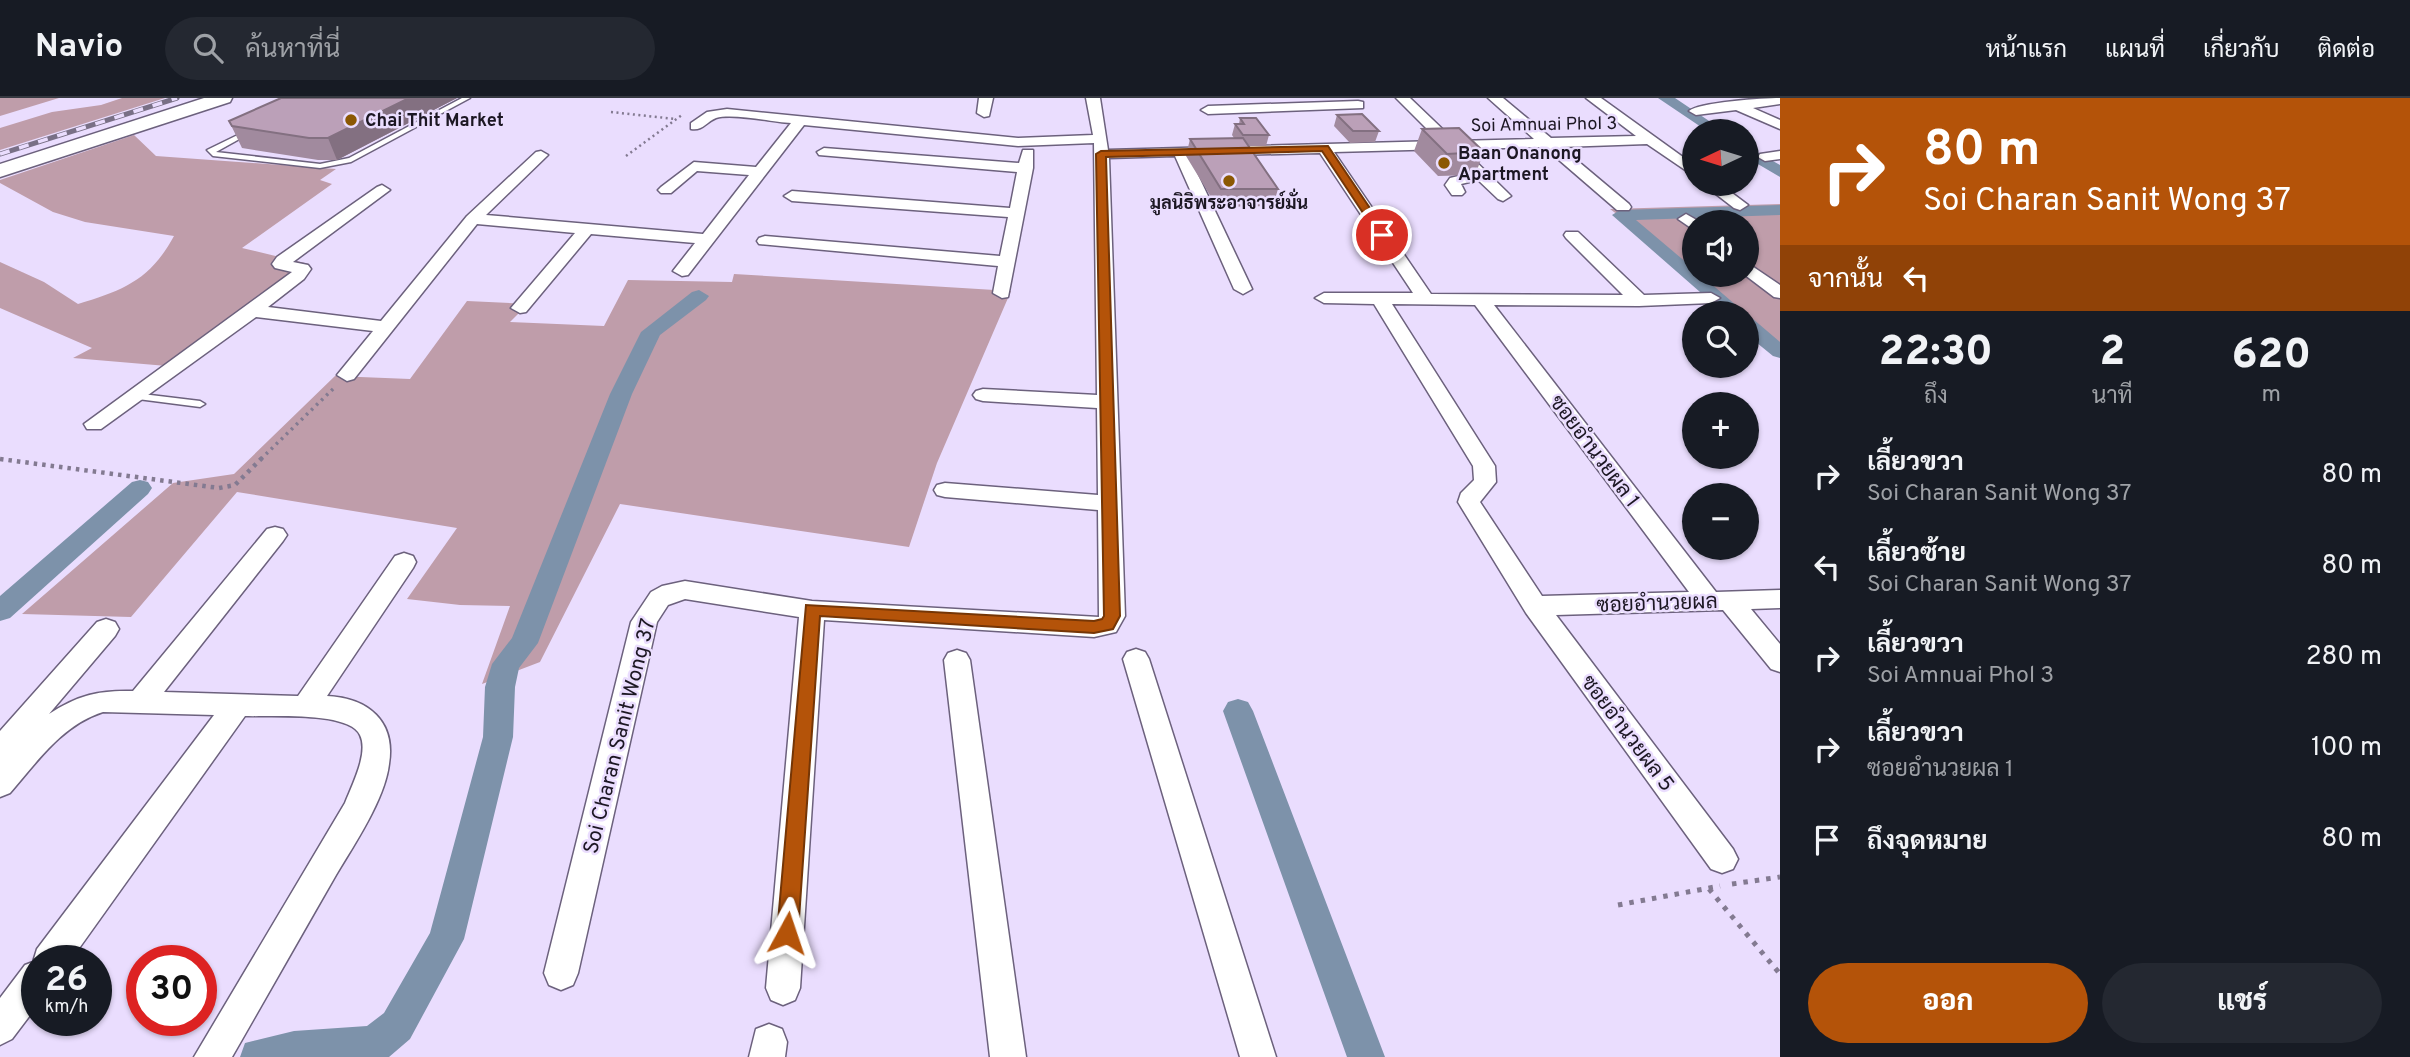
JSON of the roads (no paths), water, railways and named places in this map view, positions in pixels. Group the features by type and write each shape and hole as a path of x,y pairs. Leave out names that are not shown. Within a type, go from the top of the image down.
{"main road":[{"path":"0,171 223,98"}],"street":[{"path":"984,113 986,98"},
{"name":"Soi Charan Sanit Wong 37","path":"561,973 644,622 661,595 672,590 685,590 812,610 1094,627 1107,625 1112,616 1101,147 1093,98"},
{"path":"1199,98 1236,150"},
{"path":"1403,98 1503,196"},
{"path":"1495,98 1623,207"},
{"path":"1593,98 1682,163"},
{"path":"1721,98 1780,125"},
{"path":"1696,111 1780,100"},
{"path":"1208,110 1358,105"},
{"name":"Soi Amnuai Phol 3","path":"696,126 719,113 1030,142 1180,152 1651,140"},
{"path":"682,271 799,122"},
{"path":"1002,293 1030,142"},
{"path":"1324,148 1426,300"},
{"path":"824,152 1026,168"},
{"path":"1180,152 1243,289"},
{"path":"347,375 473,219 541,155"},
{"path":"666,190 694,166 760,172"},
{"path":"1457,192 1453,185 1455,181 1482,175"},
{"path":"94,424 253,311 302,271 298,267 281,264 283,261 382,190"},
{"path":"792,196 1017,213"},
{"path":"1728,196 1740,205"},
{"path":"473,219 708,239"},
{"path":"520,308 587,229"},
{"path":"1572,235 1639,301"},
{"path":"765,241 1008,261"},
{"path":"1759,277 1780,293"},
{"path":"1324,298 1639,301 1711,298"},
{"path":"1380,299 1484,466 1485,482 1469,498 1469,502 1535,606"},
{"name":"ซอยอำนวยผล 1","path":"1481,300 1720,601 1780,662"},
{"path":"253,311 386,327"},
{"path":"983,395 1105,402"},
{"path":"945,490 1108,503"},
{"path":"140,702 275,536"},
{"path":"306,706 404,562"},
{"name":"ซอยอำนวยผล","path":"1535,606 1780,599"},
{"name":"ซอยอำนวยผล 5","path":"1535,606 1722,859"},
{"path":"783,988 812,610"},
{"path":"0,751 106,629"},
{"path":"1136,659 1258,1057"},
{"path":"957,660 1008,1057"},
{"path":"0,784 58,721 81,706 103,701 338,708 362,717 375,733 375,765 358,809 212,1057"},
{"path":"61,945 238,704"},
{"path":"0,1027 21,999"}],"lane":[{"path":"264,125 211,150 213,154 320,166 337,164 351,160 467,98"},
{"path":"134,396 200,404"}],"waterway":[{"path":"1665,98 1698,119"},
{"path":"1759,158 1780,172"},
{"path":"1721,301 1620,215 1780,210"},
{"path":"259,1057 294,1050 374,1045 397,1026 446,939 498,737 500,687 506,664 524,643 621,394 651,332 699,296"},
{"path":"1759,334 1780,352"},
{"path":"0,611 140,488"},
{"path":"1238,711 1366,1057"}],"railway":[{"path":"0,154 177,98"}],"place":[{"name":"Chai Thit Market","path":"351,120"},
{"name":"Baan Onanong Apartment","path":"1444,163"},
{"name":"มูลนิธิพระอาจารย์มั่น","path":"1229,181"}]}
